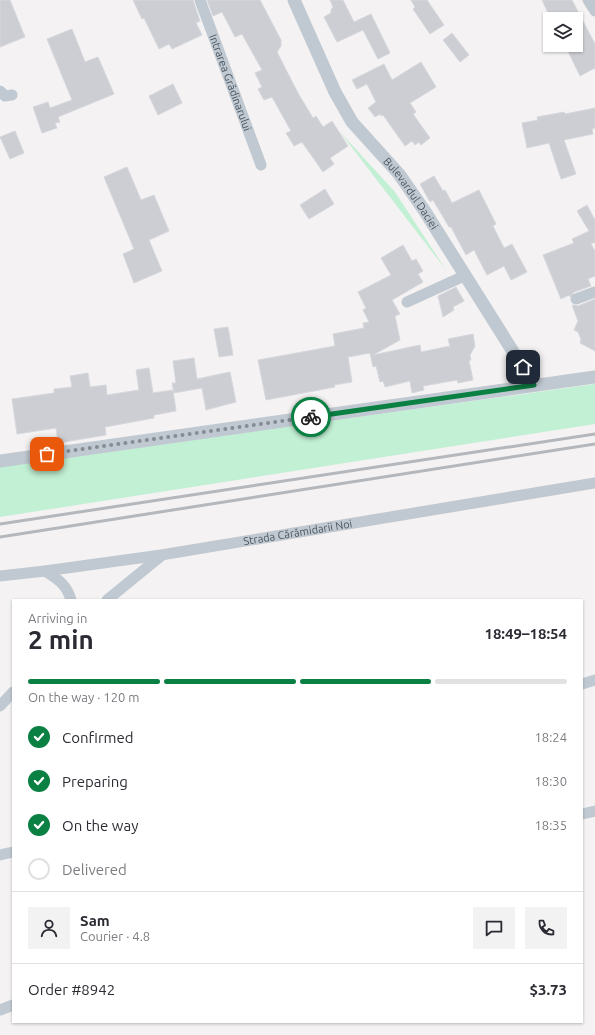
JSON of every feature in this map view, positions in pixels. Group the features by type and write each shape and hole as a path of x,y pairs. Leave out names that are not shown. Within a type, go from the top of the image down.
{"street":[{"name":"Intrarea Grădinarului","path":"200,0 262,165"},
{"name":"Bulevardul Daciei","path":"294,0 335,92 352,122 399,174 424,210 464,276 534,385"},
{"path":"0,91 5,96 12,95"},
{"path":"407,302 464,276"},
{"path":"576,299 595,292"},
{"path":"0,461 595,377"},
{"name":"Strada Cărămidarii Noi","path":"0,576 161,555 595,483"},
{"path":"108,599 161,555"},
{"path":"45,571 61,582 69,592 72,599"},
{"path":"583,684 595,680"},
{"path":"0,706 12,693"},
{"path":"583,814 595,811"},
{"path":"0,856 12,852"},
{"path":"0,1010 12,1005"}],"green space":[{"path":"340,132 395,192 446,270"},
{"path":"595,384 595,424 0,517 0,467"}],"building":[{"path":"0,0 10,0 25,37 0,47"},
{"path":"133,0 193,0 200,21 196,23 202,35 172,49 169,44 159,49 144,18 142,19"},
{"path":"207,0 260,0 281,40 281,46 277,52 313,118 316,116 323,127 332,121 348,146 330,158 334,164 323,172 302,142 294,146 286,133 291,131 272,97 264,100 258,89 262,87 255,73 262,70 242,34 235,37 222,12 213,16"},
{"path":"330,0 343,0 354,22 371,14 390,53 378,59 363,30 337,42 324,17 331,13 333,7"},
{"path":"411,0 427,0 444,25 430,34 413,9 415,7"},
{"path":"542,0 572,0 578,12 548,12"},
{"path":"583,21 595,44 595,68 580,76 568,52 583,52"},
{"path":"72,29 85,62 98,57 114,94 58,117 60,122 55,123 57,128 42,133 33,107 48,102 50,108 72,100 47,39"},
{"path":"452,33 469,55 460,62 443,40"},
{"path":"421,62 436,87 410,103 416,112 413,114 430,138 421,145 419,142 415,145 412,141 405,146 383,115 381,116 380,114 375,117 368,108 376,102 367,84 357,89 352,80 384,64 392,80"},
{"path":"173,84 182,103 158,115 149,96"},
{"path":"595,108 595,128 592,129 593,134 564,140 576,174 561,179 549,143 527,148 522,123 538,120 537,117 564,112 565,114"},
{"path":"15,131 24,153 10,159 0,137"},
{"path":"127,167 141,200 154,195 169,231 149,240 162,271 134,283 123,254 134,249 104,177"},
{"path":"434,176 443,191 445,190 452,203 479,190 496,224 493,226 504,248 512,244 527,272 511,280 504,266 487,275 474,250 466,255 451,227 449,227 433,200 430,202 420,184"},
{"path":"325,189 334,204 309,219 300,205"},
{"path":"587,205 595,220 595,242 591,244 595,251 595,276 588,279 591,286 574,292 570,297 569,295 561,299 543,255 574,243 572,239 589,231 577,211"},
{"path":"403,245 412,261 416,259 423,271 418,274 423,282 392,300 400,314 395,316 400,340 373,355 420,345 421,352 450,346 448,339 473,334 475,346 470,355 471,360 469,361 473,380 458,383 457,380 423,386 424,390 412,393 410,381 385,387 383,381 380,382 376,366 373,367 370,353 348,357 352,382 334,385 335,387 266,400 258,360 335,346 333,334 364,328 363,323 369,322 363,310 366,308 358,292 391,275 381,258"},
{"path":"456,287 464,301 453,307 454,310 443,317 438,296"},
{"path":"595,299 595,351 580,343 581,339 578,332 574,330 578,321 572,305 578,306"},
{"path":"228,327 233,355 219,357 214,329"},
{"path":"194,358 197,379 230,372 236,402 206,410 202,388 174,393 172,383 176,383 173,361"},
{"path":"149,368 153,393 173,390 176,411 154,415 154,418 105,427 106,435 58,443 56,428 17,434 12,399 54,393 54,389 72,387 70,376 88,373 90,387 106,385 107,395 139,390 136,370"}],"railway":[{"path":"0,524 595,434"},
{"path":"0,537 595,444"}],"way so far":[{"path":"47,454 311,417"}],"route":[{"path":"311,417 534,385 523,367"}]}
